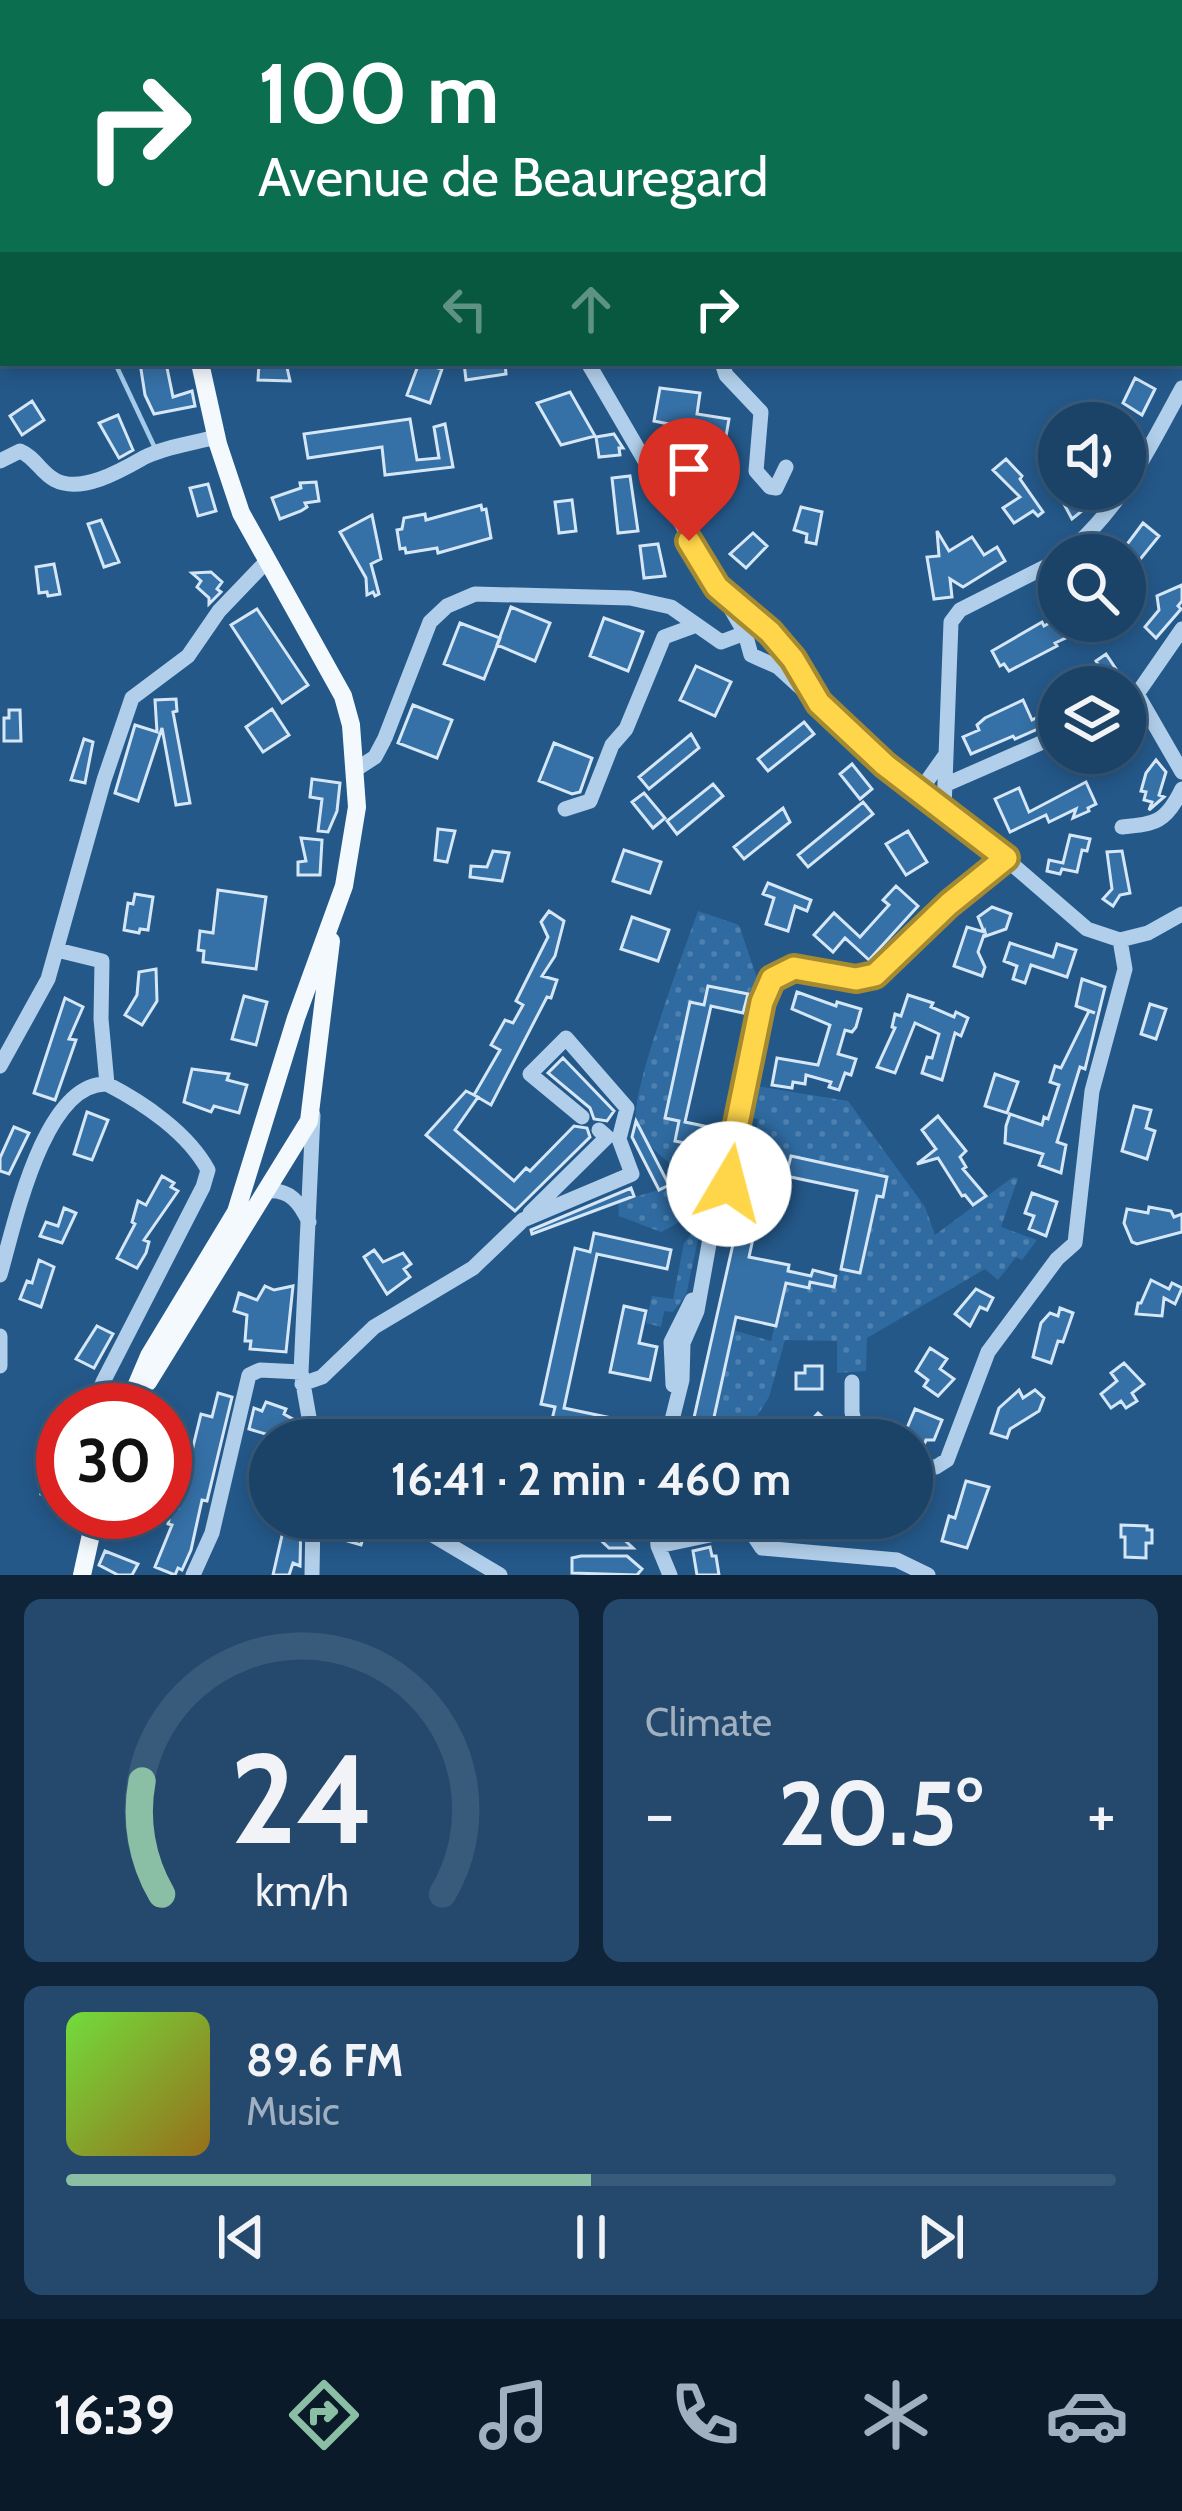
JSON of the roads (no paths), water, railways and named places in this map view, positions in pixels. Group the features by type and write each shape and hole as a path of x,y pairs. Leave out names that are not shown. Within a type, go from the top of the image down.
{"main road":[{"path":"146,1383 236,1212 296,1018 334,915 354,840 356,770 352,725 343,696 241,513 216,437 201,366"},
{"path":"174,1328 267,1191 313,1106 334,915"},
{"path":"296,1018 310,1013 323,1026"},
{"path":"258,1138 268,1147 292,1151"},
{"path":"258,1138 280,1170"},
{"path":"82,1575 90,1539"}],"street":[{"path":"590,366 745,634 751,655 778,667 885,765 1006,858 1087,928 1120,940 1148,933 1182,914"},
{"path":"723,366 761,412 756,471 776,488 786,467"},
{"path":"1091,534 1118,502 1182,388"},
{"path":"0,460 20,451 31,455 52,479 80,482 216,437"},
{"path":"0,1066 40,997 57,950 104,779 132,698 188,656 219,611 266,562"},
{"path":"944,809 951,622 955,615 1038,571"},
{"path":"717,587 770,632 819,703"},
{"path":"356,770 375,758 430,622 448,606 475,594 630,598 671,608 721,642 745,634"},
{"path":"565,809 590,801 664,637 694,626"},
{"path":"1146,678 1182,629"},
{"path":"1146,720 1182,772"},
{"path":"947,784 1038,744"},
{"path":"920,791 944,757"},
{"path":"1122,827 1153,825 1182,789"},
{"path":"672,1419 671,1342 701,1286 721,1207 734,1204 738,1196 723,1185 762,1002 772,979 794,968 856,979 875,975 949,904 1006,858"},
{"path":"933,1467 947,1460 988,1352 1057,1259 1075,1243 1091,1091 1125,969 1120,940"},
{"path":"57,950 102,962 107,1084"},
{"path":"524,1220 632,1174 619,1139 628,1108 566,1038 530,1073 582,1117"},
{"path":"0,1275 38,1152 53,1122 83,1090 107,1084 138,1102 199,1153 208,1170 203,1186 105,1383"},
{"path":"309,1419 302,1378 313,1106"},
{"path":"193,1575 212,1533 249,1376 260,1370 322,1377 374,1327 473,1268 607,1137 598,1130"},
{"path":"280,1170 311,1217"},
{"path":"267,1191 282,1191 295,1198 311,1217"},
{"path":"140,1308 174,1328"},
{"path":"0,1336 0,1366"},
{"path":"852,1382 854,1419"},
{"path":"658,1546 748,1527 762,1548 897,1560 935,1571"},
{"path":"312,1575 313,1539"},
{"path":"439,1539 500,1575"},
{"path":"658,1539 669,1574"}],"waterway":[{"path":"116,366 155,448"}]}
